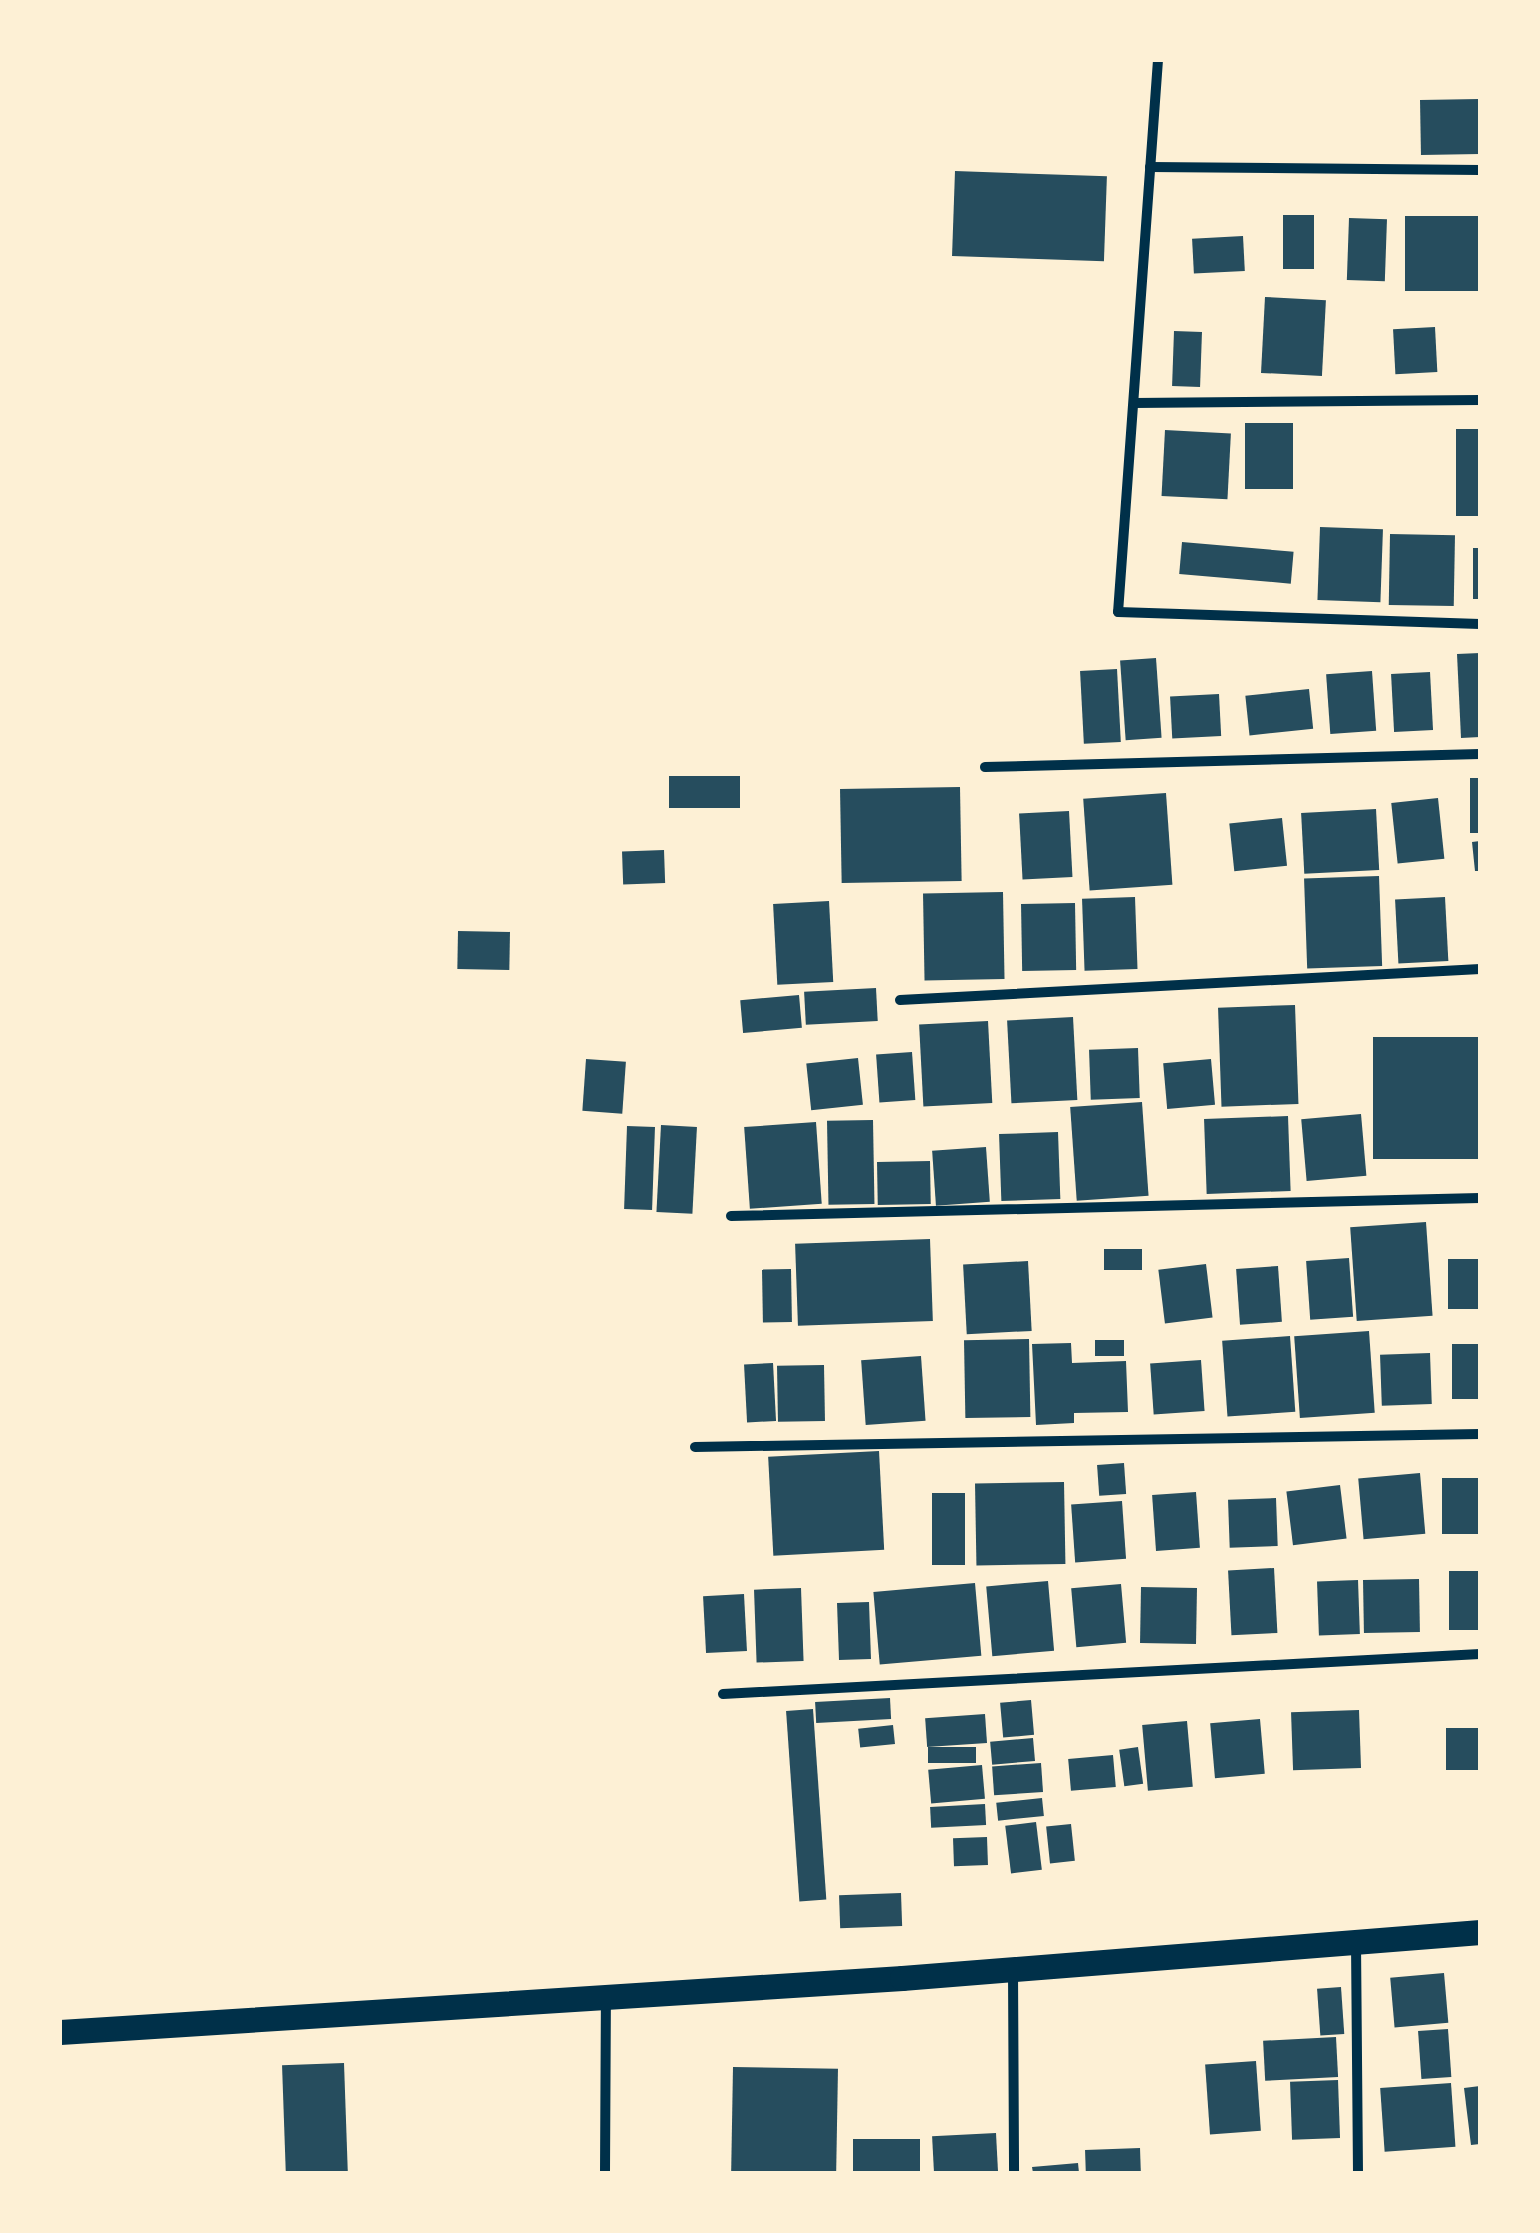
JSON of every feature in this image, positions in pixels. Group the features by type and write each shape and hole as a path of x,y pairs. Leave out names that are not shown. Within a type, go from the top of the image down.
{"main road":[{"path":"60,2032 1014,1970 1480,1932"}],"street":[{"path":"1158,60 1118,612 1480,624"},
{"path":"1150,166 1480,170"},
{"path":"1134,403 1480,400"},
{"path":"986,767 1480,754"},
{"path":"900,1000 1480,968"},
{"path":"731,1216 1480,1198"},
{"path":"695,1447 1480,1434"},
{"path":"724,1694 1480,1654"},
{"path":"1356,1942 1358,2173"},
{"path":"1014,1970 1014,2173"},
{"path":"604,2173 606,1997"}],"building":[{"path":"1479,99 1480,154 1421,155 1420,100"},
{"path":"955,171 1107,176 1104,261 952,256"},
{"path":"1283,215 1314,215 1314,269 1283,269"},
{"path":"1405,216 1478,216 1478,291 1405,291"},
{"path":"1349,218 1387,219 1385,281 1347,280"},
{"path":"1243,236 1245,271 1194,274 1192,239"},
{"path":"1265,297 1326,300 1322,376 1261,373"},
{"path":"1435,327 1437,372 1395,374 1393,329"},
{"path":"1174,331 1202,332 1200,387 1172,386"},
{"path":"1245,423 1293,423 1293,489 1245,489"},
{"path":"1456,429 1480,429 1480,516 1456,516"},
{"path":"1165,430 1231,433 1227,499 1162,496"},
{"path":"1320,527 1383,529 1380,602 1317,600"},
{"path":"1390,534 1455,535 1454,606 1389,605"},
{"path":"1182,542 1294,552 1291,584 1179,574"},
{"path":"1473,548 1480,548 1480,599 1473,599"},
{"path":"1480,653 1480,737 1461,738 1457,654"},
{"path":"1156,658 1162,738 1126,740 1120,661"},
{"path":"1117,669 1121,742 1084,744 1080,671"},
{"path":"1372,671 1376,731 1330,734 1326,674"},
{"path":"1430,672 1433,730 1394,732 1391,674"},
{"path":"1309,689 1313,729 1250,735 1245,696"},
{"path":"1219,694 1221,736 1172,739 1170,697"},
{"path":"669,776 740,776 740,808 669,808"},
{"path":"1470,778 1480,778 1480,833 1470,833"},
{"path":"960,787 962,881 842,883 840,789"},
{"path":"1166,793 1172,885 1090,891 1083,799"},
{"path":"1438,798 1444,859 1398,864 1391,803"},
{"path":"1376,809 1379,870 1304,874 1301,813"},
{"path":"1069,811 1072,877 1023,880 1019,814"},
{"path":"1282,818 1287,866 1234,871 1229,824"},
{"path":"1480,841 1480,871 1475,871 1472,842"},
{"path":"664,850 665,883 623,884 622,851"},
{"path":"1379,876 1382,966 1307,969 1304,879"},
{"path":"1003,892 1005,979 925,980 923,893"},
{"path":"1135,897 1138,969 1085,971 1082,899"},
{"path":"1445,897 1448,961 1398,964 1395,900"},
{"path":"829,901 833,982 777,985 773,904"},
{"path":"1075,903 1076,970 1022,971 1021,904"},
{"path":"458,931 510,932 509,970 457,969"},
{"path":"876,988 878,1021 806,1025 804,992"},
{"path":"799,995 802,1028 743,1033 740,1000"},
{"path":"1295,1005 1298,1104 1222,1107 1218,1008"},
{"path":"1073,1017 1077,1100 1011,1103 1007,1020"},
{"path":"988,1021 992,1103 923,1106 919,1025"},
{"path":"1373,1037 1480,1037 1480,1159 1373,1159"},
{"path":"1138,1048 1140,1098 1091,1100 1089,1050"},
{"path":"912,1052 915,1100 879,1102 876,1055"},
{"path":"858,1058 863,1105 811,1110 806,1063"},
{"path":"586,1059 626,1062 622,1114 582,1111"},
{"path":"1211,1059 1215,1105 1167,1109 1163,1063"},
{"path":"1142,1102 1149,1196 1077,1201 1070,1107"},
{"path":"1361,1114 1366,1176 1307,1181 1301,1119"},
{"path":"1288,1116 1291,1191 1207,1194 1204,1119"},
{"path":"873,1120 874,1204 828,1205 827,1121"},
{"path":"816,1122 822,1204 750,1209 744,1127"},
{"path":"661,1125 697,1127 692,1214 656,1212"},
{"path":"627,1126 655,1127 652,1210 624,1209"},
{"path":"1058,1132 1060,1199 1001,1201 999,1134"},
{"path":"986,1147 990,1202 936,1206 932,1151"},
{"path":"930,1161 931,1204 878,1205 877,1162"},
{"path":"1426,1222 1433,1316 1357,1321 1350,1227"},
{"path":"930,1239 933,1321 798,1326 795,1244"},
{"path":"1104,1249 1142,1249 1142,1270 1104,1270"},
{"path":"1349,1258 1353,1317 1310,1320 1306,1261"},
{"path":"1448,1259 1480,1259 1480,1309 1448,1309"},
{"path":"1028,1261 1032,1331 967,1334 963,1264"},
{"path":"1206,1264 1213,1318 1165,1323 1158,1270"},
{"path":"1278,1266 1282,1322 1240,1325 1236,1269"},
{"path":"791,1269 792,1322 763,1322 762,1270"},
{"path":"1369,1331 1375,1413 1300,1418 1294,1336"},
{"path":"1290,1336 1295,1412 1227,1417 1222,1341"},
{"path":"1029,1339 1030,1417 965,1418 964,1340"},
{"path":"1095,1340 1124,1340 1124,1356 1095,1356"},
{"path":"1071,1343 1072,1363 1126,1361 1128,1412 1074,1413 1074,1423 1036,1425 1032,1344"},
{"path":"1452,1344 1480,1344 1480,1399 1452,1399"},
{"path":"1430,1353 1432,1404 1382,1406 1380,1355"},
{"path":"921,1356 926,1421 866,1425 861,1360"},
{"path":"1201,1360 1205,1411 1154,1414 1150,1364"},
{"path":"773,1363 776,1421 747,1422 744,1365"},
{"path":"824,1365 825,1421 778,1422 777,1366"},
{"path":"879,1451 884,1550 773,1556 768,1457"},
{"path":"1124,1463 1126,1494 1099,1496 1097,1465"},
{"path":"1420,1473 1425,1534 1364,1539 1358,1478"},
{"path":"1442,1478 1480,1478 1480,1534 1442,1534"},
{"path":"1064,1482 1065,1564 976,1566 975,1484"},
{"path":"1340,1485 1347,1539 1293,1545 1286,1492"},
{"path":"1196,1492 1200,1548 1156,1551 1152,1495"},
{"path":"932,1493 965,1493 965,1565 932,1565"},
{"path":"1276,1498 1278,1546 1230,1548 1228,1500"},
{"path":"1122,1501 1126,1559 1075,1562 1071,1505"},
{"path":"1274,1568 1277,1633 1231,1635 1228,1570"},
{"path":"1449,1571 1480,1571 1480,1630 1449,1630"},
{"path":"1419,1579 1420,1632 1364,1633 1363,1580"},
{"path":"1358,1580 1360,1634 1319,1635 1317,1581"},
{"path":"1048,1581 1054,1651 992,1656 986,1586"},
{"path":"975,1583 981,1656 880,1665 873,1592"},
{"path":"1121,1584 1126,1643 1076,1647 1071,1588"},
{"path":"1141,1587 1197,1588 1196,1644 1140,1643"},
{"path":"801,1588 804,1661 757,1663 754,1590"},
{"path":"744,1594 747,1651 706,1653 703,1596"},
{"path":"869,1602 871,1659 839,1660 837,1603"},
{"path":"890,1698 891,1719 816,1723 815,1702"},
{"path":"1031,1700 1034,1735 1003,1738 1000,1703"},
{"path":"813,1709 826,1900 799,1901 786,1711"},
{"path":"1359,1710 1361,1768 1293,1770 1291,1712"},
{"path":"985,1714 987,1743 927,1747 925,1718"},
{"path":"1260,1719 1265,1774 1215,1778 1210,1723"},
{"path":"1187,1721 1193,1787 1148,1791 1142,1725"},
{"path":"893,1725 895,1744 860,1748 858,1729"},
{"path":"1446,1728 1480,1728 1480,1770 1446,1770"},
{"path":"1033,1738 1035,1761 992,1765 990,1742"},
{"path":"928,1747 976,1747 976,1763 928,1763"},
{"path":"1138,1747 1143,1784 1124,1786 1119,1750"},
{"path":"1113,1755 1116,1787 1071,1791 1068,1759"},
{"path":"1041,1763 1043,1792 994,1795 992,1766"},
{"path":"982,1765 985,1799 931,1804 928,1770"},
{"path":"1042,1798 1044,1816 998,1821 996,1803"},
{"path":"985,1804 986,1825 931,1828 930,1807"},
{"path":"1036,1822 1042,1870 1011,1873 1005,1826"},
{"path":"1071,1824 1075,1861 1050,1863 1046,1827"},
{"path":"987,1837 988,1865 954,1866 953,1838"},
{"path":"901,1893 902,1926 840,1928 839,1895"},
{"path":"1444,1973 1448,2023 1395,2028 1390,1978"},
{"path":"1341,1987 1344,2034 1320,2036 1317,1989"},
{"path":"1448,2029 1451,2077 1421,2079 1418,2031"},
{"path":"1336,2037 1338,2077 1265,2081 1263,2041"},
{"path":"1256,2061 1261,2131 1210,2134 1205,2065"},
{"path":"344,2063 348,2173 286,2173 282,2065"},
{"path":"733,2067 838,2069 836,2173 731,2173"},
{"path":"1338,2080 1340,2138 1292,2140 1290,2082"},
{"path":"1451,2083 1455,2147 1385,2152 1380,2088"},
{"path":"1480,2086 1480,2144 1471,2145 1464,2088"},
{"path":"996,2133 998,2173 934,2173 932,2136"},
{"path":"853,2139 920,2139 920,2173 853,2173"},
{"path":"1140,2148 1141,2173 1086,2173 1085,2150"},
{"path":"1078,2163 1079,2173 1033,2173 1032,2167"}]}
